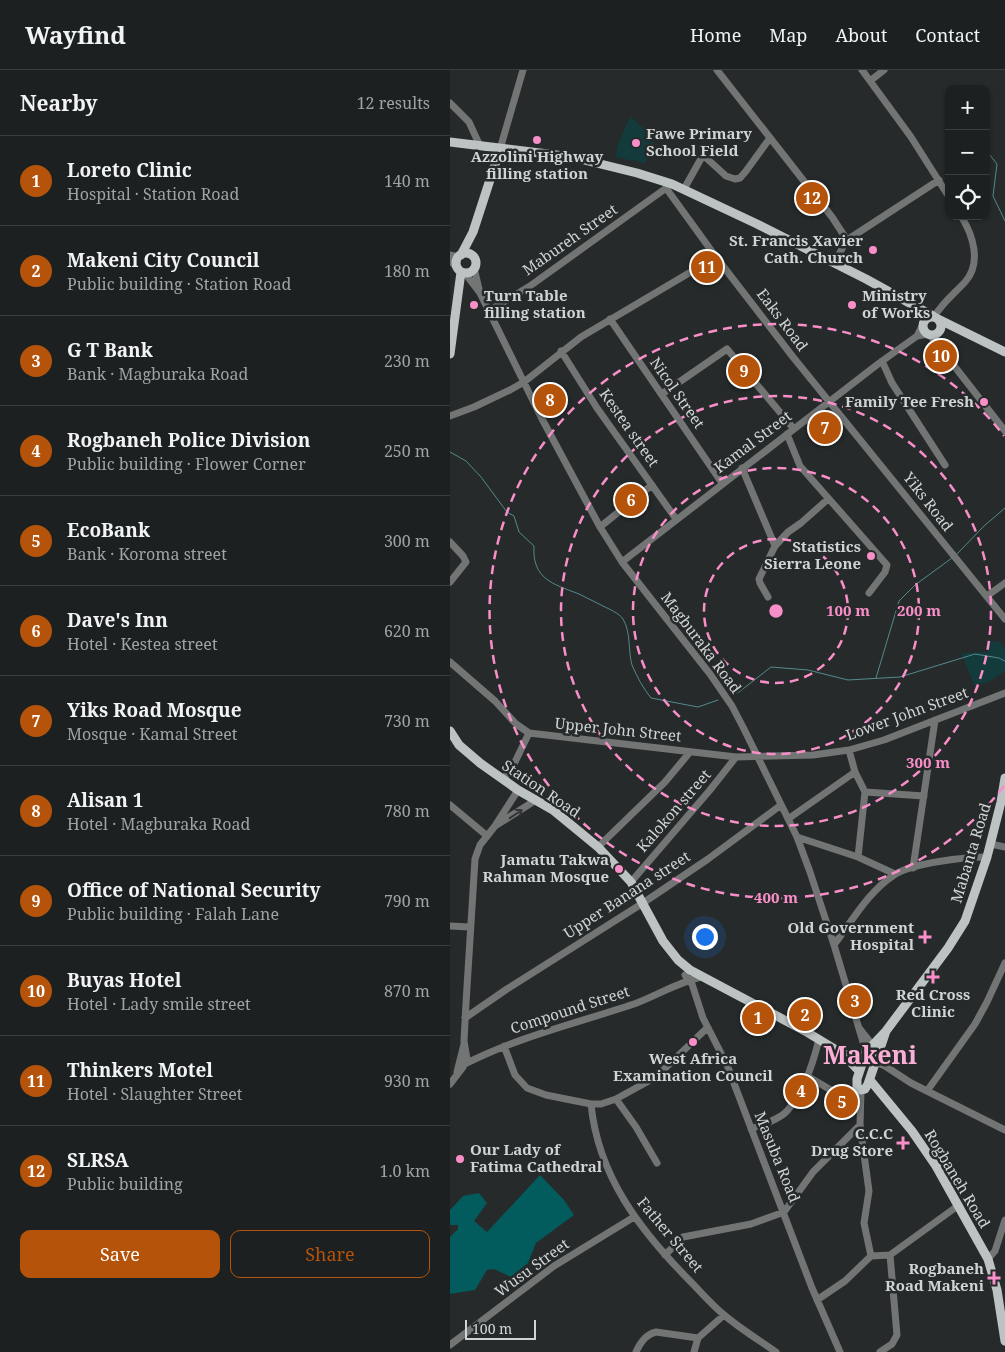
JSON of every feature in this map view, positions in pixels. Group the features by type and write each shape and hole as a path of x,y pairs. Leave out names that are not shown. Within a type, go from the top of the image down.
{"main road":[{"path":"450,142 572,157 637,173 669,186 684,189 866,279 917,308 1005,352"},
{"path":"450,354 461,266 500,149"},
{"path":"461,266 475,262 473,256 473,232"},
{"path":"917,308 923,328 934,333 954,326"},
{"path":"923,323 928,317 935,317 941,322 934,333"},
{"name":"Station Road","path":"450,731 459,745 471,756 518,790 553,810 598,847 631,882 663,941 687,973 701,977 819,1039 843,1054 859,1071"},
{"name":"Mabanta Road","path":"886,1030 948,948 965,921 991,844 1005,778"},
{"path":"861,1088 859,1071 865,1055 872,1044 886,1030"},
{"path":"861,1088 870,1080 886,1030"},
{"name":"Station Road","path":"843,1054 865,1055"},
{"name":"Rogbaneh Road","path":"870,1080 912,1131 936,1166 988,1259 996,1290 1005,1341"},
{"path":"861,1088 883,1096"}],"street":[{"path":"500,149 523,70"},
{"path":"718,70 832,217 847,240"},
{"path":"862,70 911,138 945,190"},
{"path":"870,81 884,70"},
{"path":"450,102 469,122 480,146"},
{"path":"684,189 703,155 726,176 735,179 740,178 770,138"},
{"path":"834,264 847,240 939,180"},
{"name":"Eaks Road","path":"669,186 716,257 830,401"},
{"name":"Mabureh Street","path":"489,311 595,240 669,186"},
{"path":"935,317 940,306 966,281 974,264 973,244 963,220"},
{"path":"450,416 494,398 524,382 581,337 716,257"},
{"name":"Magburaka Road","path":"461,266 480,293"},
{"name":"Magburaka Road","path":"461,266 480,293 584,500 600,527 622,562 732,706 797,837 834,945 859,1028 865,1055"},
{"name":"Nicol Street","path":"610,319 722,483"},
{"path":"917,336 923,323"},
{"path":"934,333 938,344 1005,431"},
{"name":"Kamal Street","path":"622,562 882,361 917,336 934,333"},
{"path":"662,394 727,349 794,429"},
{"name":"Kestea street","path":"561,352 597,408 676,519"},
{"path":"882,361 892,383 945,465"},
{"name":"Yiks Road","path":"830,401 1005,619"},
{"path":"787,434 800,466 887,565 885,572 869,593"},
{"path":"742,468 775,546"},
{"path":"600,527 652,485"},
{"path":"768,597 759,579 775,546 788,532 828,499"},
{"path":"450,542 466,562 450,582"},
{"path":"987,596 1005,583"},
{"path":"450,662 495,701 516,724 529,733 503,780"},
{"name":"Lower John Street","path":"756,756 813,755 849,750 884,740 1005,693"},
{"path":"913,868 935,720"},
{"name":"Upper John Street","path":"529,733 736,757 756,756"},
{"path":"849,750 855,772 865,792 858,858"},
{"path":"598,847 665,782 690,752"},
{"name":"Kalokon street","path":"631,882 736,757"},
{"path":"788,819 855,772"},
{"path":"453,1078 465,1064 464,1041 469,927 475,859 486,835 495,826 518,790"},
{"path":"865,792 924,796"},
{"path":"495,826 536,800"},
{"name":"Upper Banana street","path":"465,1018 708,859 781,804"},
{"path":"450,805 486,835"},
{"path":"797,837 858,858 895,874"},
{"path":"991,844 1005,847"},
{"path":"834,945 871,895 895,874 962,857 987,857"},
{"path":"450,926 469,927"},
{"path":"927,1091 975,1024 1005,963"},
{"name":"Masuba Road","path":"687,973 697,996 707,1028 727,1065 817,1300 840,1352"},
{"name":"Compound Street","path":"670,987 687,973"},
{"name":"Compound Street","path":"465,1064 504,1046 635,1004 670,987 701,977"},
{"path":"466,1003 485,1004"},
{"path":"504,1046 515,1075 527,1088 546,1095 590,1104 601,1104 616,1099 656,1077 707,1028"},
{"name":"Magburaka Road","path":"859,1028 872,1044 885,1066"},
{"path":"751,1129 785,1113 807,1076 814,1060 819,1039"},
{"path":"464,1052 477,1057"},
{"path":"453,1078 464,1052"},
{"path":"875,1062 927,1091 1005,1130"},
{"path":"807,1076 860,1107"},
{"path":"846,1100 861,1088"},
{"path":"861,1088 860,1125 869,1190 864,1223 871,1256"},
{"path":"616,1099 657,1162"},
{"name":"Father Street","path":"590,1104 593,1130 604,1160 614,1183 634,1217 665,1255 724,1315 776,1352"},
{"path":"665,1255 683,1237 751,1224 784,1212 813,1172 860,1125"},
{"path":"817,1300 845,1281 871,1256 890,1255 959,1205"},
{"name":"Wusu Street","path":"450,1345 554,1266 634,1217"},
{"path":"988,1259 997,1246 1005,1220"},
{"path":"880,1352 888,1348 896,1340 897,1335 890,1255"},
{"path":"694,1352 698,1338 724,1315"},
{"path":"636,1352 643,1340 651,1332 698,1338"}],"shaded area":[{"name":"Fawe Primary School Field","path":"630,116 655,139 645,164 616,157 617,147"},
{"path":"990,641 999,642 1005,648 1005,671 987,683 981,683 975,687 961,653 988,652"},
{"path":"540,1175 564,1200 574,1215 536,1243 528,1263 511,1277 494,1269 487,1270 475,1290 450,1294 450,1237 458,1229 458,1225 450,1225 450,1210 463,1196 479,1193 487,1203 474,1221 487,1232"}],"waterway":[{"path":"990,155 997,164 993,196 1005,221"},
{"path":"450,452 466,461 481,477 507,512 514,516 519,532 534,546 534,557 537,566 546,579 611,610 623,619 626,624 632,665 640,682 651,698 698,707 718,700"},
{"path":"957,554 984,526 1005,508"},
{"path":"876,678 899,601 915,585 952,558"},
{"path":"734,694 771,667 808,670 848,680 900,677 975,654 999,658 1005,661"}],"place":[{"name":"Azzolini Highway filling station","path":"537,140"},
{"name":"Fawe Primary School Field","path":"636,143"},
{"name":"SLRSA","path":"812,198"},
{"name":"St. Francis Xavier Cath. Church","path":"873,250"},
{"name":"Thinkers Motel","path":"707,267"},
{"name":"Turn Table filling station","path":"474,305"},
{"name":"Ministry of Works","path":"852,305"},
{"name":"Buyas Hotel","path":"941,356"},
{"name":"Office of National Security","path":"744,371"},
{"name":"Alisan 1","path":"550,400"},
{"name":"Family Tee Fresh","path":"984,402"},
{"name":"Yiks Road Mosque","path":"825,428"},
{"name":"Dave's Inn","path":"631,500"},
{"name":"Statistics Sierra Leone","path":"871,556"},
{"name":"Jamatu Takwa Rahman Mosque","path":"619,869"},
{"name":"Old Government Hospital","path":"925,937"},
{"name":"Red Cross Clinic","path":"933,977"},
{"name":"G T Bank","path":"855,1001"},
{"name":"Makeni City Council","path":"805,1015"},
{"name":"Loreto Clinic","path":"758,1018"},
{"name":"West Africa Examination Council","path":"693,1042"},
{"name":"Rogbaneh Police Division","path":"801,1091"},
{"name":"EcoBank","path":"842,1102"},
{"name":"C.C.C Drug Store","path":"903,1143"},
{"name":"Our Lady of Fatima Cathedral","path":"460,1159"},
{"name":"Rogbaneh Road Makeni","path":"994,1278"}],"district":[{"name":"Makeni","path":"870,1055"}]}
